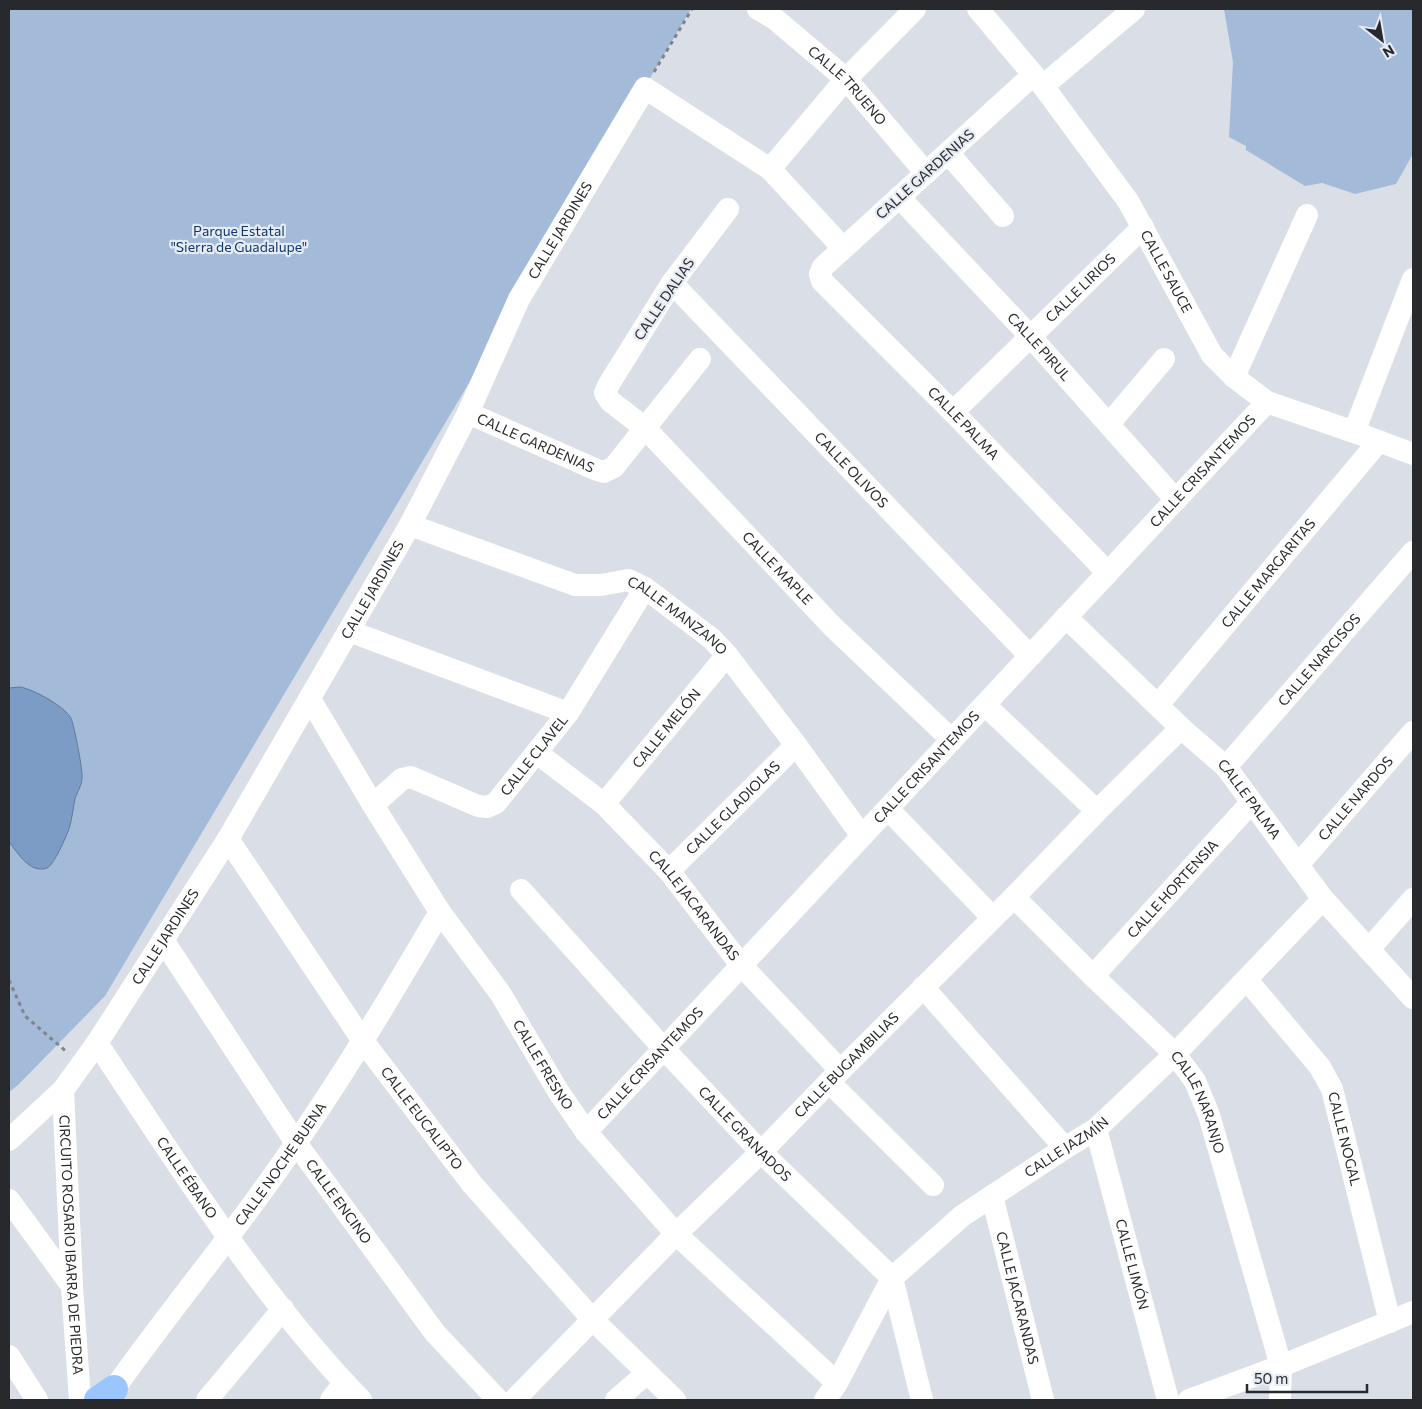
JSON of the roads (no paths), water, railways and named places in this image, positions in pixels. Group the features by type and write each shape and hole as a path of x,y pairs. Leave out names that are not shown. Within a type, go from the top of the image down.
{"street":[{"path":"843,248 770,169 846,79 915,9"},
{"name":"CALLE GARDENIAS","path":"820,274 823,267 843,248 948,153 1038,81 1134,9"},
{"name":"CALLE TRUENO","path":"772,12 846,79 926,173"},
{"name":"CALLE SAUCE","path":"991,14 1038,81 1128,201 1212,355 1234,377 1267,402 1413,454"},
{"name":"CALLE JARDINES","path":"9,1140 63,1090 82,1064 228,839 410,525 468,413 519,299 645,88 770,169"},
{"path":"948,153 1003,216"},
{"name":"CALLE PIRUL","path":"899,197 1030,336 1176,500"},
{"name":"CALLE DALIAS","path":"605,394 609,384 672,283 728,209"},
{"path":"1234,377 1307,215"},
{"name":"CALLE LIRIOS","path":"953,412 1143,226"},
{"name":"CALLE PALMA","path":"820,274 822,281 953,412 1108,573"},
{"path":"1354,432 1413,279"},
{"name":"CALLE OLIVOS","path":"672,283 1030,656"},
{"name":"CALLE GARDENIAS","path":"468,413 604,472 614,467 700,359"},
{"path":"1109,424 1164,359"},
{"name":"CALLE MAPLE","path":"605,394 610,401 645,428 833,627 952,740"},
{"name":"CALLE CRISANTEMOS","path":"586,1132 1267,402"},
{"name":"CALLE MARGARITAS","path":"1158,705 1379,441"},
{"name":"CALLE MANZANO","path":"410,525 575,585 601,585 628,580 645,588 712,639 728,655 862,836"},
{"name":"CALLE NARCISOS","path":"1226,767 1413,552"},
{"name":"CALLE CLAVEL","path":"373,804 402,780 411,777 478,806 487,807 496,803 568,713 645,588"},
{"name":"CALLE PALMA","path":"1066,618 1181,728 1226,767 1323,899 1413,998"},
{"path":"349,631 568,713"},
{"name":"CALLE MELÓN","path":"604,804 728,655"},
{"name":"CALLE FRESNO","path":"310,699 440,912 500,993 558,1090 586,1132 676,1234 831,1391"},
{"path":"985,705 1097,811"},
{"name":"CALLE BUGAMBILIAS","path":"514,1400 676,1234 761,1152 834,1076 1181,728"},
{"name":"CALLE NARDOS","path":"1298,865 1413,732"},
{"name":"CALLE GLADIOLAS","path":"669,871 796,745"},
{"name":"CALLE JACARANDAS","path":"537,753 604,804 669,871 741,965 834,1076 933,1185"},
{"name":"CALLE HORTENSIA","path":"1093,976 1252,803"},
{"path":"888,808 993,918"},
{"name":"CALLE EUCALIPTO","path":"228,839 363,1041 472,1184 593,1320 675,1400"},
{"name":"CALLE GRANADOS","path":"521,890 664,1049 761,1152 892,1278"},
{"name":"CALLE NARANJO","path":"1014,897 1175,1054 1195,1081 1209,1115 1281,1366 1280,1400"},
{"name":"CALLE JAZMÍN","path":"831,1391 892,1278 962,1216 1096,1129 1175,1054 1323,899"},
{"path":"1369,949 1413,899"},
{"name":"CALLE NOCHE BUENA","path":"109,1396 228,1239 296,1143 363,1041 440,912"},
{"name":"CALLE ENCINO","path":"163,940 296,1143 435,1333 498,1400"},
{"name":"CALLE NOGAL","path":"1247,980 1320,1067 1332,1089 1390,1322"},
{"path":"923,987 1065,1148"},
{"name":"CALLE ÉBANO","path":"97,1043 228,1239 283,1309 337,1391 361,1400"},
{"name":"CIRCUITO ROSARIO IBARRA DE PIEDRA","path":"63,1090 72,1286 80,1400"},
{"name":"CALLE LIMÓN","path":"1096,1129 1168,1400"},
{"name":"CALLE JACARANDAS","path":"992,1196 1044,1400"},
{"path":"9,1200 72,1286"},
{"path":"892,1278 922,1400"},
{"path":"207,1400 283,1309"},
{"path":"1189,1400 1281,1366 1413,1312"},
{"path":"9,1356 37,1400"},
{"path":"616,1400 647,1373"}],"park label":[{"name":"Parque Estatal \"Sierra de Guadalupe\"","path":"239,240"}]}
